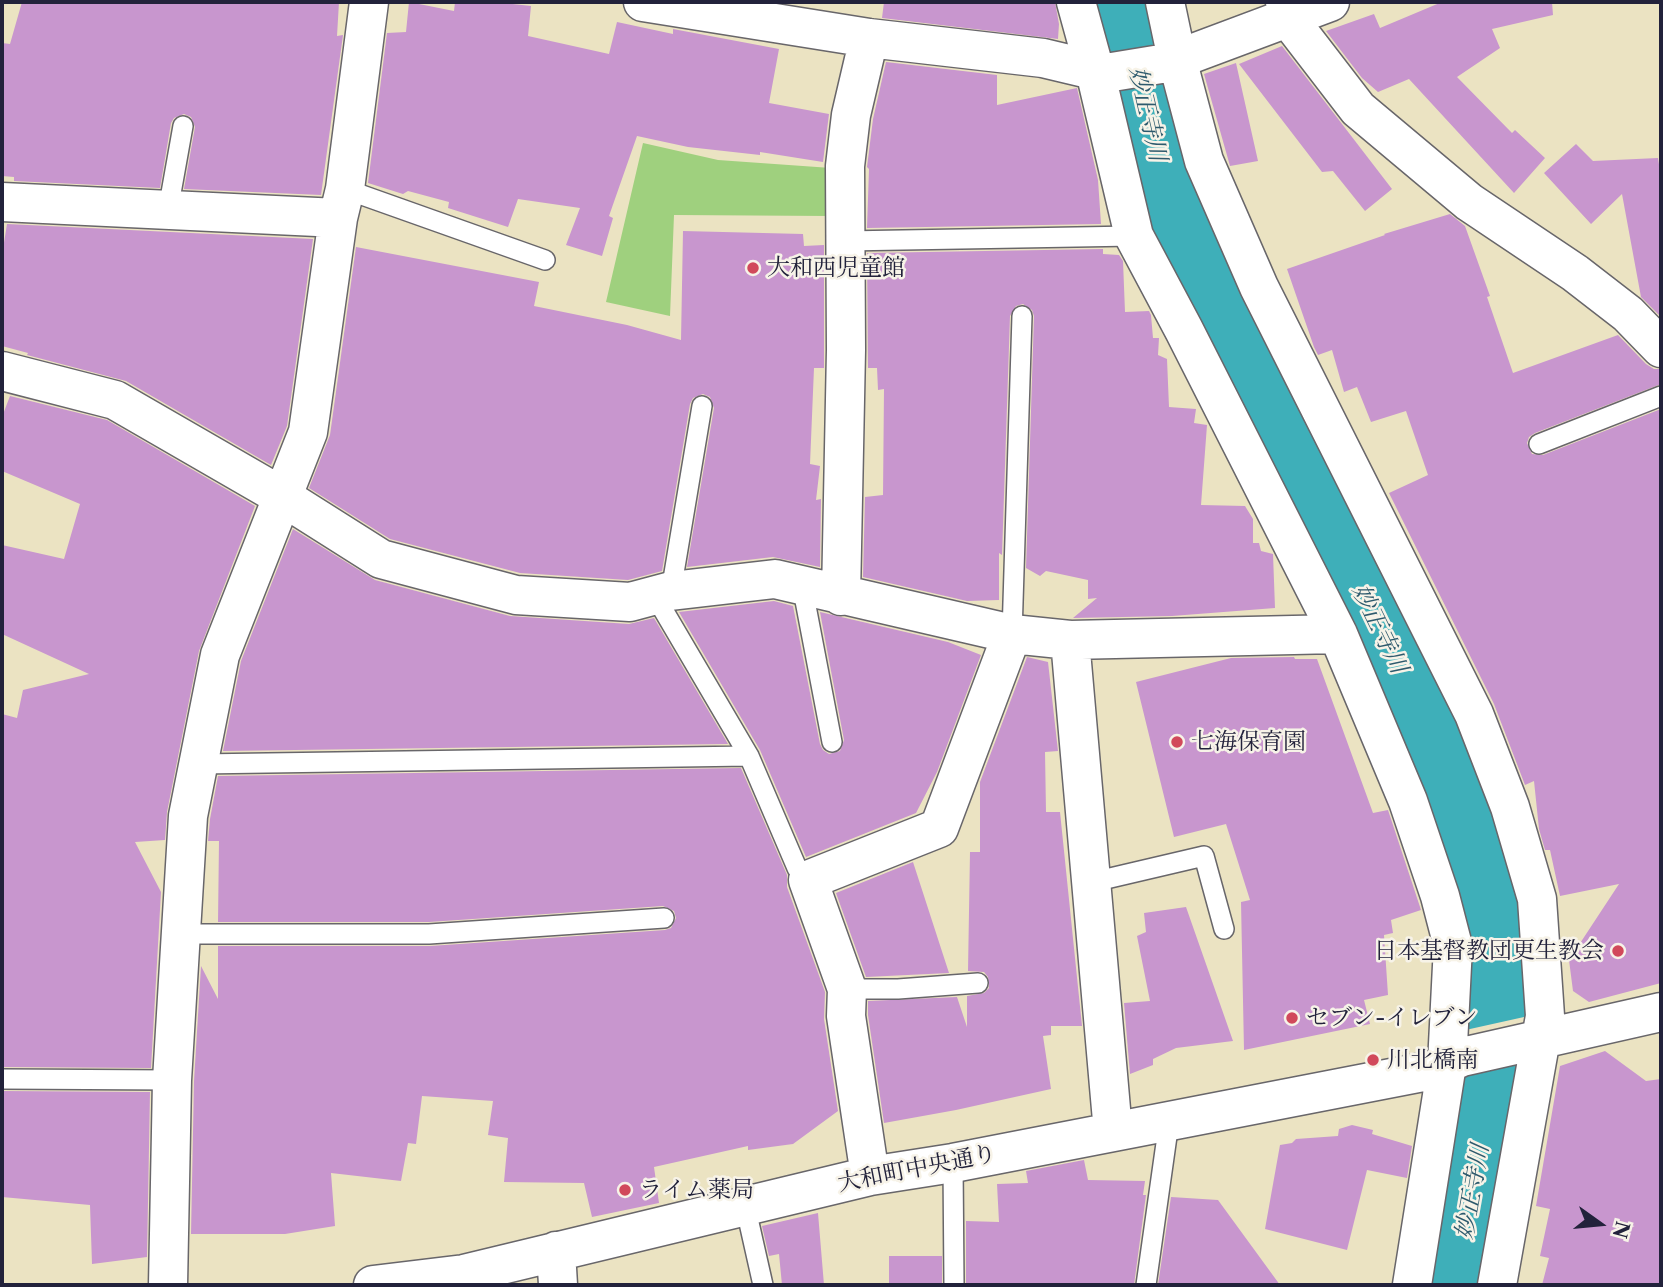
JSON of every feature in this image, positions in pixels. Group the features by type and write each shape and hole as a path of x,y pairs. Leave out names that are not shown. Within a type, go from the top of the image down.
{"street":[{"path":"168,1285 172,1080 188,816 220,655 308,432 369,2"},
{"path":"643,2 869,38 1043,58 1100,72 1172,61 1287,10 1330,2"},
{"path":"1076,2 1100,72 1116,165 1134,236 1338,634 1408,801 1453,946 1455,1060 1412,1285"},
{"path":"1165,2 1172,61 1204,161 1259,287 1474,714 1506,796 1537,899 1545,1016 1535,1040 1497,1285"},
{"path":"1287,10 1358,109 1469,202 1575,272 1628,314 1661,348"},
{"path":"841,596 846,350 845,166 851,115 869,38"},
{"path":"2,202 169,210 341,204"},
{"path":"2,371 115,400 283,497 381,559 516,594 629,602 663,593 775,579 1012,634 1070,640 1338,634"},
{"path":"870,1176 846,1016 846,989 808,880 939,828 1012,634"},
{"path":"1070,640 1113,1132"},
{"name":"大和町中央通り","path":"373,1285 464,1274 557,1268 745,1205 870,1176 953,1163 1433,1070 1455,1060 1661,1012"}],"lane":[{"path":"169,210 183,126"},
{"path":"341,204 545,260"},
{"path":"845,241 1134,236"},
{"path":"1012,634 1022,316"},
{"path":"1539,444 1661,396"},
{"path":"702,407 663,593 749,755 797,868 808,880"},
{"path":"802,585 832,742"},
{"path":"199,764 749,755"},
{"path":"1093,882 1204,856 1224,929"},
{"path":"181,933 429,934 664,918"},
{"path":"846,989 898,989 978,983"},
{"path":"2,1079 172,1080"},
{"path":"1146,1285 1169,1122"},
{"path":"953,1163 954,1285"},
{"path":"745,1205 763,1285"}],"green space":[{"path":"643,143 718,160 831,168 830,216 674,215 670,316 606,302"}],"water":[{"name":"妙正寺川","path":"1087,2 1154,2 1464,722 1520,870 1531,996 1490,1285 1422,1285 1462,939 1160,259"}],"pier":[{"path":"1533,1015 1533,1029 1460,1046 1461,1031"}],"building":[{"path":"22,2 339,2 337,36 343,35 321,195 184,189 195,127 191,117 184,114 174,118 171,123 160,188 14,181 14,177 2,176 2,43 10,44"},
{"path":"409,2 454,11 455,2 531,6 528,36 609,54 617,22 673,34 673,29 779,49 769,103 829,114 823,162 760,152 760,155 688,147 637,136 609,216 613,218 602,256 566,245 580,208 518,199 508,227 448,208 449,202 408,191 403,194 368,183 387,33 406,32"},
{"path":"884,2 1055,2 1059,24 1058,39 882,18"},
{"path":"1442,2 1552,2 1553,15 1492,29 1500,48 1457,77 1512,133 1515,130 1545,158 1514,193 1409,79 1378,92 1362,78 1326,31 1374,14 1380,28"},
{"path":"1282,46 1392,189 1365,211 1333,171 1322,172 1239,64"},
{"path":"886,62 997,75 997,105 1077,88 1098,180 1101,224 867,228 867,167 873,119"},
{"path":"1236,63 1258,161 1230,166 1204,74"},
{"path":"1576,144 1593,161 1658,158 1661,177 1661,317 1641,297 1622,194 1591,224 1544,173"},
{"path":"1450,214 1465,226 1513,373 1618,335 1646,364 1654,369 1661,369 1661,384 1535,433 1529,437 1527,443 1532,454 1543,455 1661,409 1661,983 1589,1002 1573,991 1569,960 1619,884 1560,896 1550,850 1545,850 1539,829 1534,781 1525,785 1494,704 1389,493 1428,475 1406,411 1371,422 1357,387 1344,392 1332,350 1318,355 1314,347 1287,269 1384,234"},
{"path":"7,224 313,239 287,426 271,465 126,381 2,346 2,255"},
{"path":"683,231 803,234 804,246 824,245 824,368 814,368 810,464 820,466 816,500 821,499 820,567 773,557 687,567 714,408 710,397 703,394 693,398 690,404 662,571 628,580 520,573 390,539 309,488 330,435 356,247 539,282 534,306 627,325 681,340"},
{"path":"1103,249 1103,254 1119,255 1123,261 1125,312 1149,311 1151,315 1153,338 1159,338 1158,355 1167,359 1169,407 1196,409 1194,423 1207,425 1201,505 1245,506 1253,519 1253,543 1259,543 1261,551 1273,554 1275,608 1172,616 1073,618 1097,598 1088,599 1088,580 1046,571 1040,576 1026,568 1034,316 1032,310 1023,304 1016,306 1010,316 999,600 967,601 863,577 865,497 883,495 884,389 878,390 877,368 868,368 867,253"},
{"path":"10,396 107,420 255,506 199,651 167,812 165,840 135,842 161,892 151,1068 2,1067 2,714 17,718 23,690 89,674 2,634 2,545 64,559 80,504 2,471 2,417"},
{"path":"293,529 375,580 510,616 629,624 654,618 728,744 223,751 241,661"},
{"path":"774,601 793,606 820,744 829,754 840,751 844,740 820,612 948,642 981,655 937,772 916,813 806,857 760,750 679,612"},
{"path":"1027,657 1048,662 1058,751 1045,752 1046,812 1060,812 1082,1026 1051,1026 1051,1035 1043,1036 1051,1089 884,1123 868,1001 957,997 967,1027 967,996 984,993 989,988 988,977 984,972 968,971 970,852 980,852 980,782"},
{"path":"1231,658 1317,659 1373,813 1388,810 1421,910 1391,920 1393,933 1384,935 1388,995 1364,1000 1370,1024 1244,1050 1241,902 1250,900 1226,824 1174,837 1136,682"},
{"path":"741,768 787,875 787,887 825,992 824,1019 838,1111 793,1144 748,1150 748,1146 654,1167 659,1203 592,1217 584,1183 504,1182 508,1138 488,1135 493,1101 422,1096 416,1144 408,1143 401,1181 331,1173 335,1226 285,1234 191,1234 194,1081 201,966 218,999 218,946 430,946 665,930 671,928 676,918 674,911 663,906 429,922 218,922 219,841 208,841 218,776"},
{"path":"913,862 949,973 866,977 836,893"},
{"path":"1186,907 1233,1041 1176,1048 1153,1059 1153,1065 1130,1074 1124,1003 1150,1001 1137,936 1146,932 1144,913"},
{"path":"1605,1051 1646,1081 1661,1079 1661,1285 1542,1285 1549,1258 1540,1256 1550,1209 1536,1206 1560,1066"},
{"path":"2,1091 150,1092 147,1257 92,1264 90,1205 2,1197"},
{"path":"1352,1125 1373,1130 1372,1134 1412,1146 1407,1178 1367,1170 1347,1250 1265,1229 1280,1145 1292,1143 1296,1139 1338,1136 1339,1129"},
{"path":"1084,1160 1088,1180 1145,1181 1143,1195 1146,1195 1134,1285 966,1285 966,1221 999,1222 997,1184 1028,1183 1026,1171"},
{"path":"1171,1197 1218,1200 1280,1285 1158,1285"},
{"path":"818,1213 824,1285 782,1285 779,1254 769,1256 762,1226"},
{"path":"889,1256 942,1256 942,1285 889,1285"}],"place":[{"name":"大和西児童館","path":"753,268"},
{"name":"七海保育園","path":"1177,742"},
{"name":"日本基督教団更生教会","path":"1618,951"},
{"name":"セブン-イレブン","path":"1292,1018"},
{"name":"川北橋南","path":"1373,1060"},
{"name":"ライム薬局","path":"625,1190"}]}
